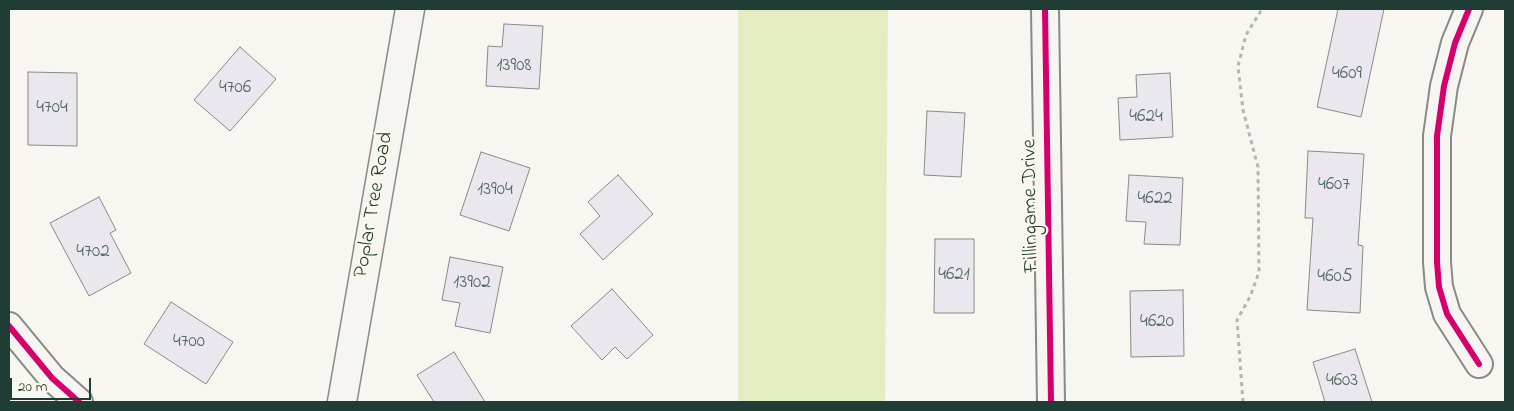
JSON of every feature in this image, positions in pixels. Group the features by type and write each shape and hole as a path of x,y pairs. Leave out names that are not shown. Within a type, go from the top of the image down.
{"main road":[{"name":"Poplar Tree Road","path":"342,402 410,9"}],"street":[{"name":"Fillingame Drive","path":"1045,9 1051,402"},
{"path":"1469,9 1453,52 1444,86 1437,136 1437,262 1439,287 1447,314 1479,364"},
{"path":"9,326 52,378 79,402"}],"path":[{"path":"1243,402 1238,320 1259,272 1258,167 1243,110 1238,66 1246,35 1262,9"}],"green space":[{"path":"738,9 888,9 885,402 738,402"}],"building":[{"path":"1338,9 1384,9 1361,117 1317,107"},
{"path":"504,24 543,26 539,89 486,86 488,46 502,47"},
{"path":"240,47 276,79 230,131 194,100"},
{"path":"28,72 77,73 77,146 28,145"},
{"path":"1170,73 1173,137 1120,140 1118,98 1137,97 1136,75"},
{"path":"927,111 965,113 961,177 924,175"},
{"path":"1308,151 1364,154 1358,245 1363,246 1360,313 1307,310 1313,218 1305,218"},
{"path":"481,152 530,168 509,231 460,215"},
{"path":"618,175 653,214 603,260 580,234 600,216 588,202"},
{"path":"1129,175 1183,178 1180,245 1144,244 1146,222 1126,221"},
{"path":"99,197 116,230 110,233 131,273 89,296 50,223"},
{"path":"935,239 974,239 974,313 934,313"},
{"path":"450,257 503,267 490,333 455,326 460,303 442,300"},
{"path":"612,289 653,335 627,359 615,347 602,360 571,326"},
{"path":"1183,290 1184,356 1131,357 1130,291"},
{"path":"171,302 233,342 206,384 144,344"},
{"path":"1355,349 1372,402 1325,402 1313,362"},
{"path":"454,352 485,402 434,402 417,375"}],"cycle path":[{"path":"1045,9 1051,402"},
{"path":"1469,9 1455,43 1444,86 1437,136 1437,262 1439,287 1447,314 1479,364"},
{"path":"9,326 52,378 79,402"}]}
